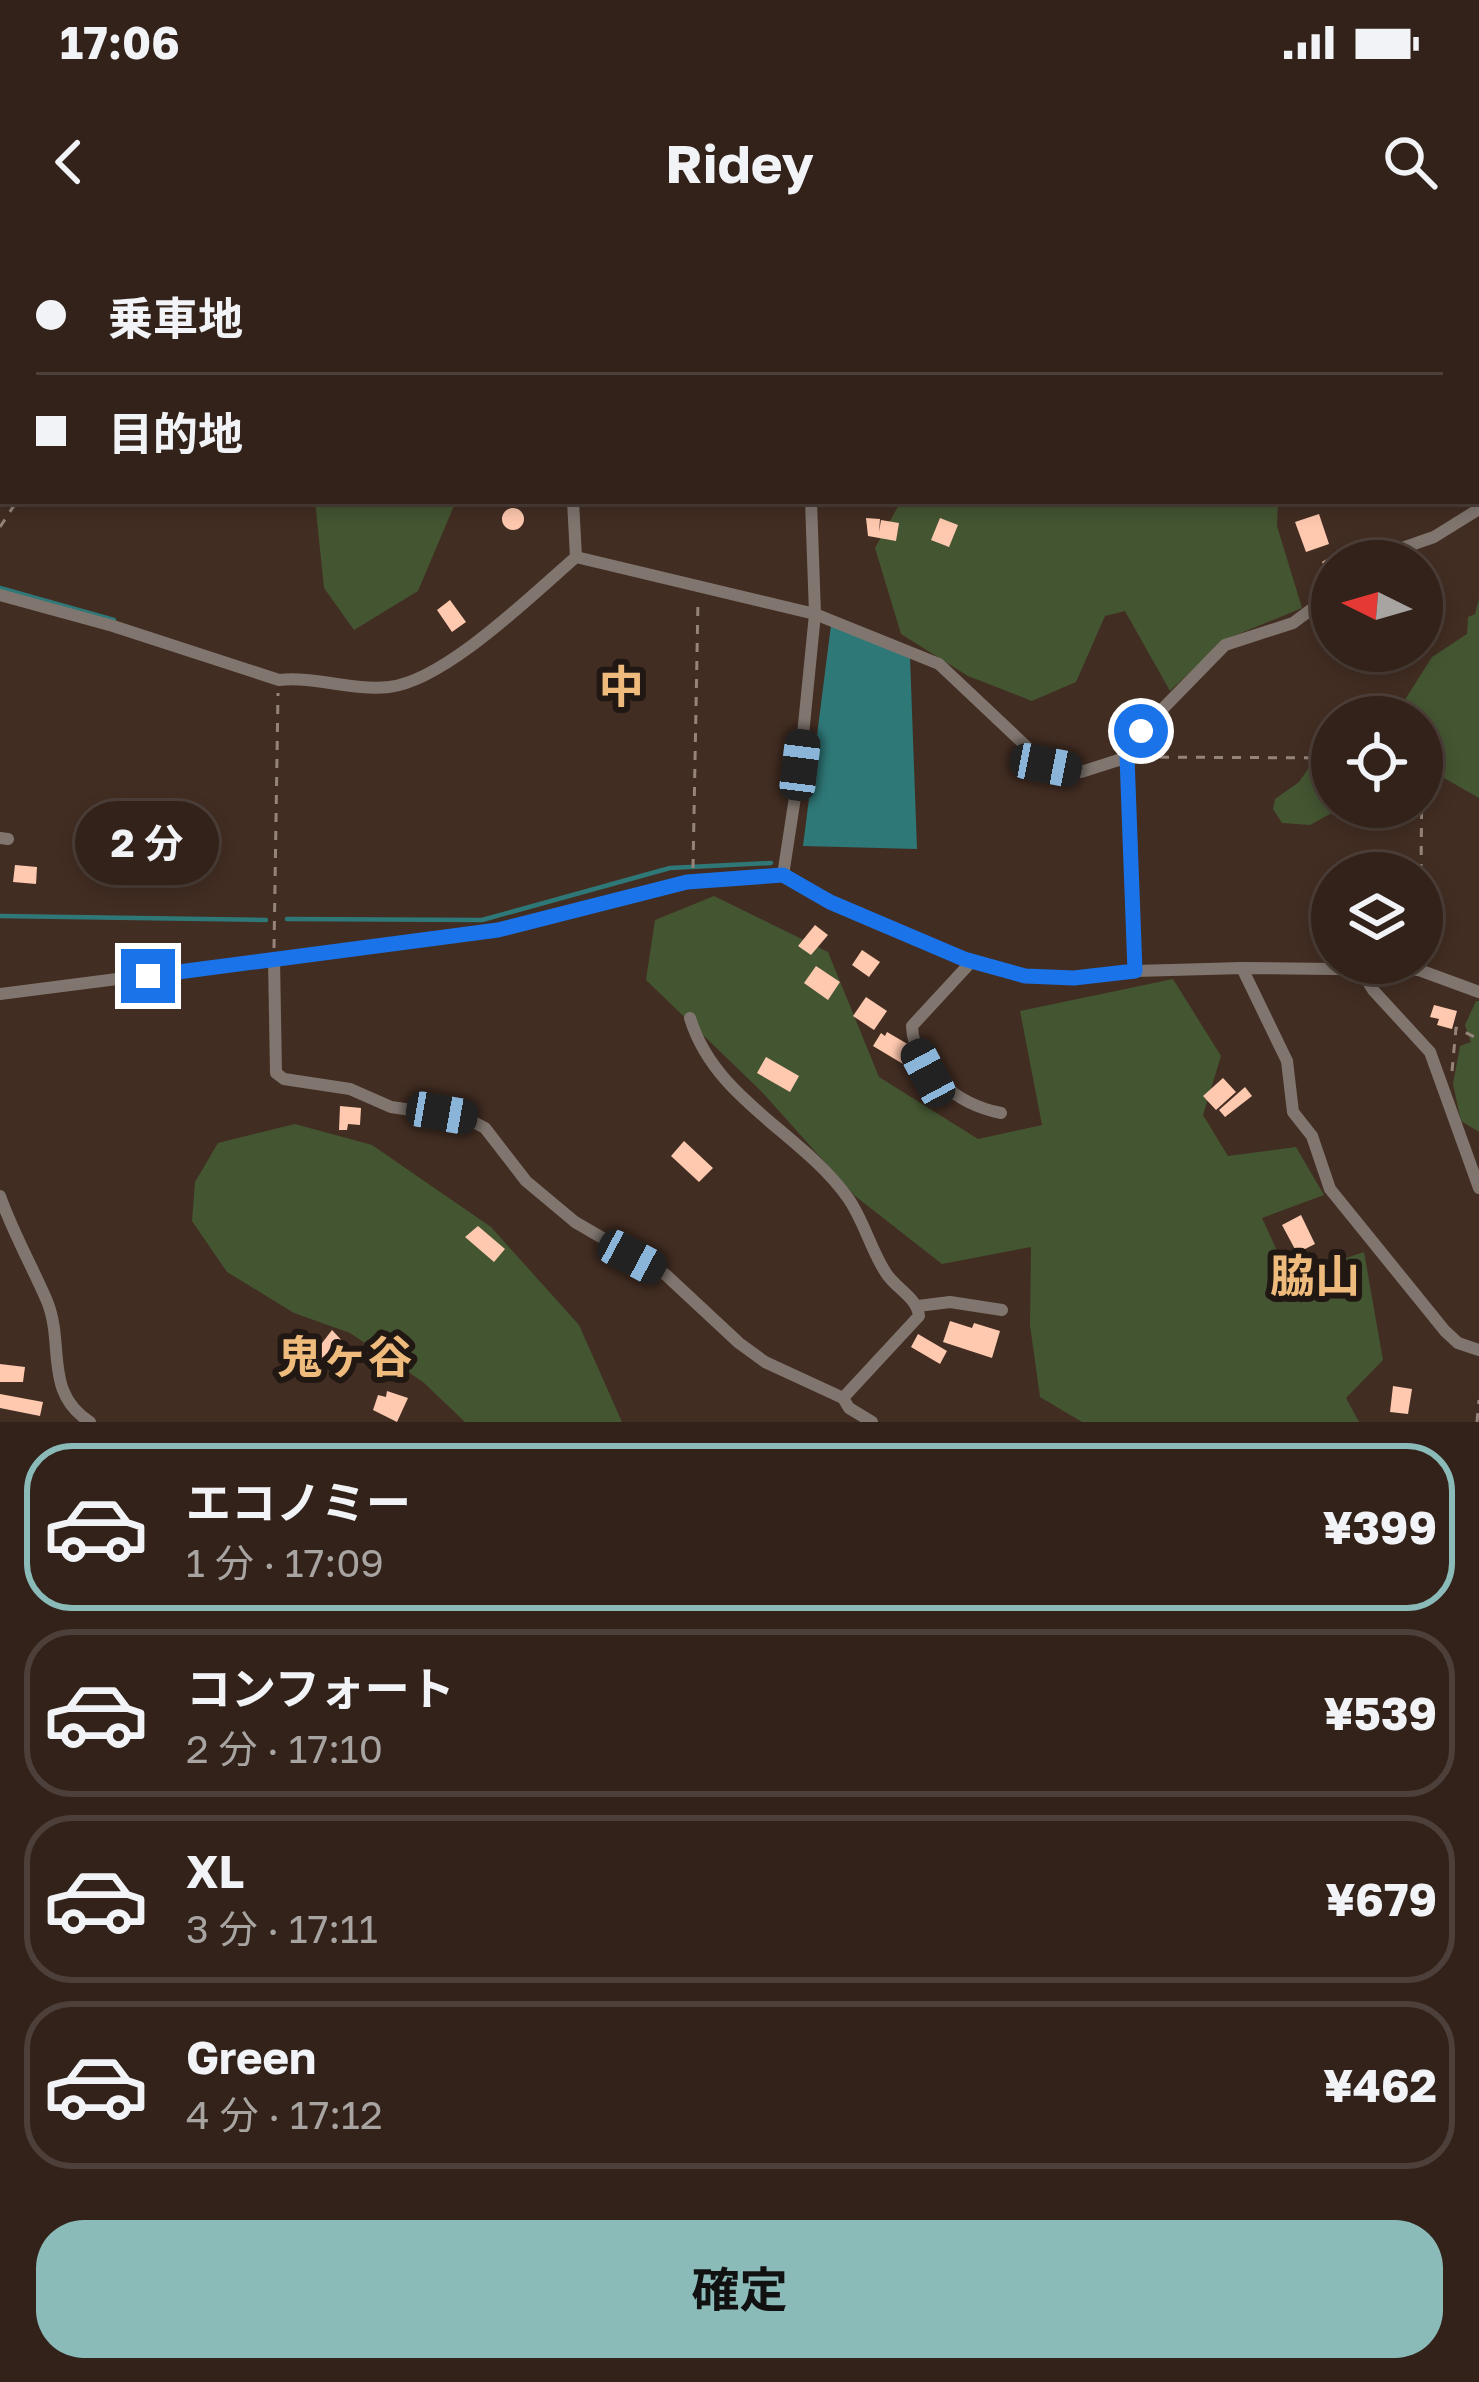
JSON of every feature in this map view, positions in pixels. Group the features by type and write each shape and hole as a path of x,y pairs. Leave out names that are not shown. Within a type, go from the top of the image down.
{"street":[{"path":"573,504 577,556"},
{"path":"783,875 815,614 811,504"},
{"path":"1429,540 1479,509"},
{"path":"577,556 815,614 939,664 1046,765 1081,772 1127,757"},
{"path":"0,596 113,626 279,680 306,677 393,687 436,670 577,556"},
{"path":"1135,971 1127,757 1141,731 1225,645 1293,623 1311,610"},
{"path":"0,994 498,930 687,882 783,875 830,902 972,961 1025,976 1311,969"},
{"path":"274,959 276,1073 284,1079 350,1089 392,1106 466,1118 485,1128 526,1181 575,1222 666,1275 765,1362 843,1398 849,1408 872,1422"},
{"path":"972,961 912,1026 913,1044 928,1073 983,1109 1001,1113"},
{"path":"1242,968 1286,1061 1293,1112 1312,1136 1330,1190 1445,1331 1479,1350"},
{"path":"1443,979 1479,992"},
{"path":"1369,984 1430,1052 1479,1188"},
{"path":"690,1018 697,1041 739,1098 781,1128 849,1200 888,1277 918,1306 919,1316 900,1340 843,1398"},
{"path":"0,1196 49,1305 56,1377 64,1397 90,1422"},
{"path":"918,1306 950,1302 1002,1310"}],"path":[{"path":"693,873 698,586"},
{"path":"274,959 279,680"},
{"path":"1127,757 1311,758"},
{"path":"1444,1089 1452,1072 1456,1028 1479,1039"},
{"path":"1477,1422 1479,1400"}],"green space":[{"path":"315,504 455,504 418,591 354,630 324,588"},
{"path":"899,504 1278,504 1277,526 1302,608 1224,640 1170,691 1125,611 1105,616 1076,682 1032,701 968,676 901,634 875,548"},
{"path":"1479,599 1479,798 1443,777 1443,696 1407,696 1422,672 1443,672 1443,650 1467,634 1468,617 1475,614"},
{"path":"1311,766 1311,824 1282,823 1273,809 1275,799 1299,782"},
{"path":"714,896 828,952 879,1077 978,1139 1042,1125 1020,1011 1173,979 1221,1056 1203,1115 1228,1156 1296,1147 1324,1195 1262,1218 1289,1277 1364,1252 1383,1360 1346,1398 1359,1422 1082,1422 1040,1397 1030,1325 1031,1247 942,1264 855,1196 761,1091 646,980 655,920"},
{"path":"1476,1001 1479,1132 1461,1121 1453,1084 1460,1046 1471,1042 1465,1025"},
{"path":"295,1124 372,1145 491,1227 579,1325 622,1422 465,1422 423,1382 350,1333 294,1313 227,1272 192,1221 195,1182 218,1143"}],"water":[{"path":"831,625 910,657 917,849 803,846"}],"building":[{"path":"513,508 524,519 513,530 502,519"},
{"path":"1319,514 1328,540 1311,540 1311,550 1306,552 1295,522"},
{"path":"866,518 880,519 879,532 881,520 899,523 896,541 868,536"},
{"path":"940,518 958,525 949,547 931,540"},
{"path":"450,600 466,622 452,632 437,610"},
{"path":"15,865 37,867 36,884 13,882"},
{"path":"815,925 828,935 811,955 798,946"},
{"path":"862,950 880,962 869,977 852,965"},
{"path":"816,966 840,982 828,1000 804,983"},
{"path":"866,997 887,1011 874,1030 853,1016"},
{"path":"1434,1005 1457,1011 1452,1029 1437,1025 1439,1019 1430,1017"},
{"path":"887,1032 911,1046 915,1054 908,1067 873,1046"},
{"path":"766,1057 799,1076 790,1092 757,1073"},
{"path":"1223,1078 1236,1092 1216,1110 1203,1096"},
{"path":"1245,1087 1252,1096 1225,1117 1219,1110"},
{"path":"340,1106 361,1108 360,1125 348,1124 347,1130 339,1130"},
{"path":"684,1141 713,1168 699,1182 671,1156"},
{"path":"1301,1215 1315,1244 1297,1253 1282,1225"},
{"path":"478,1226 505,1249 494,1262 465,1237"},
{"path":"950,1321 1000,1331 992,1358 943,1342"},
{"path":"332,1330 346,1345 325,1367 313,1355"},
{"path":"918,1334 947,1351 940,1364 911,1347"},
{"path":"0,1364 25,1367 23,1382 0,1382"},
{"path":"1393,1386 1412,1389 1408,1414 1390,1412"},
{"path":"387,1391 408,1398 397,1422 373,1410 378,1395 386,1397"},
{"path":"0,1394 43,1402 40,1416 0,1408"}],"waterway":[{"path":"0,588 114,620"},
{"path":"287,919 482,920 670,868 771,863"},
{"path":"0,916 266,920"}],"district":[{"name":"中","path":"621,687"},
{"name":"脇山","path":"1315,1276"},
{"name":"鬼ヶ谷","path":"345,1357"}],"route":[{"path":"148,976 498,930 687,882 783,875 830,902 964,959 1025,976 1074,978 1135,971 1127,757 1141,731"}]}
